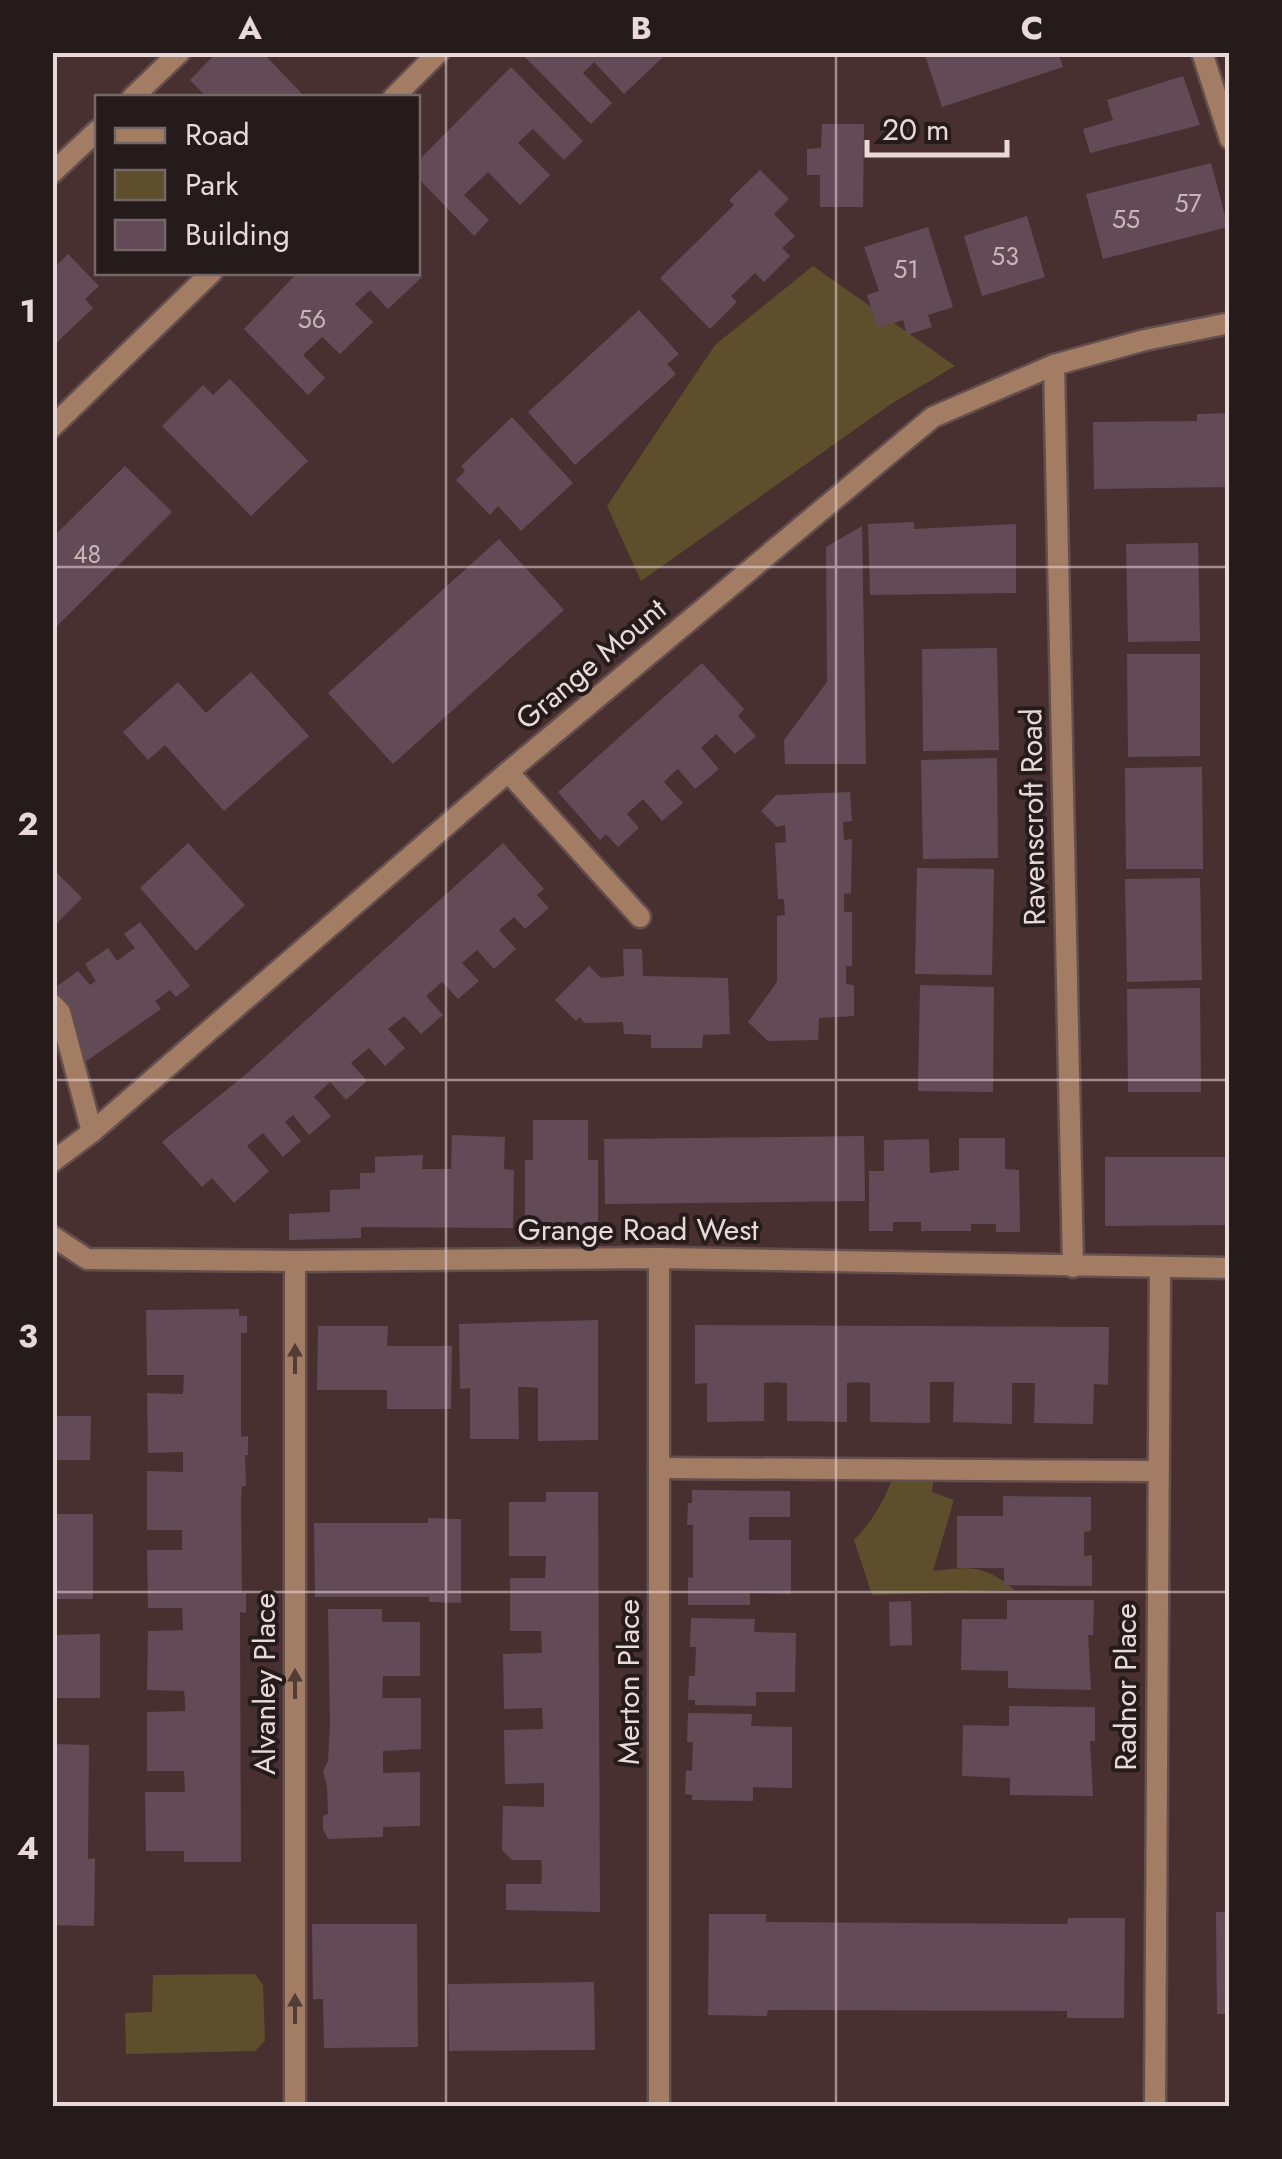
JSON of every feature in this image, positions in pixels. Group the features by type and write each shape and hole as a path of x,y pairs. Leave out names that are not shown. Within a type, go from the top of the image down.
{"street":[{"path":"135,95 180,52"},
{"path":"1202,52 1230,139"},
{"path":"395,95 438,53"},
{"path":"52,173 95,133"},
{"path":"52,427 209,275"},
{"name":"Grange Mount","path":"52,1162 92,1132 508,772 934,418 1054,365 1145,340 1230,323"},
{"name":"Ravenscroft Road","path":"1054,365 1073,1267"},
{"path":"508,772 640,917"},
{"path":"52,1004 60,1012 92,1132"},
{"name":"Grange Road West","path":"52,1236 86,1259 295,1262 659,1258 1230,1268"},
{"name":"Merton Place","path":"659,1258 660,2106"},
{"name":"Alvanley Place","path":"295,1262 295,2106"},
{"name":"Radnor Place","path":"1156,2106 1160,1268"},
{"path":"659,1468 1157,1471"}],"green space":[{"path":"813,266 955,366 891,404 641,581 607,506 715,345"},
{"path":"900,1458 936,1460 932,1492 954,1500 933,1571 977,1569 1015,1590 872,1595 854,1540 882,1502"},
{"path":"255,1974 263,1985 265,2041 255,2051 126,2054 125,2013 152,2012 153,1975"}],"building":[{"path":"217,52 262,52 303,95 204,95 190,80"},
{"path":"520,52 661,52 664,56 624,94 594,62 583,73 612,103 591,124"},
{"path":"924,52 1058,52 1063,67 942,107"},
{"path":"511,67 583,141 564,160 533,129 518,143 550,175 520,205 488,172 464,195 489,220 474,236 420,180 420,159"},
{"path":"1183,76 1200,125 1090,153 1083,129 1113,120 1107,100"},
{"path":"822,124 864,124 863,207 820,207 820,175 807,175 807,149 821,148"},
{"path":"1211,163 1228,227 1103,259 1086,194"},
{"path":"760,170 789,199 774,214 795,236 782,248 790,256 764,282 755,273 731,296 737,302 710,329 660,278 734,205 729,200"},
{"path":"1027,216 1045,277 982,296 964,236"},
{"path":"928,227 953,307 928,315 932,327 907,335 903,320 878,328 867,295 879,291 864,247"},
{"path":"68,254 99,286 85,299 93,308 52,347 52,270"},
{"path":"295,275 422,277 388,309 370,290 355,304 373,322 340,354 322,337 303,355 325,378 308,395 244,329"},
{"path":"639,310 679,354 667,364 676,374 575,465 528,412"},
{"path":"230,379 308,461 251,516 162,426 203,385 213,395"},
{"path":"1230,413 1230,487 1094,489 1093,422 1197,421 1197,414"},
{"path":"512,417 573,483 521,531 498,506 490,515 456,480 465,471 461,466"},
{"path":"125,466 172,512 52,631 52,538"},
{"path":"914,522 914,529 1016,524 1016,593 870,595 868,524"},
{"path":"862,526 866,764 785,764 784,740 827,682 826,547"},
{"path":"499,539 564,610 393,764 328,693"},
{"path":"1198,543 1200,641 1128,642 1126,544"},
{"path":"997,648 999,750 923,751 922,649"},
{"path":"1127,654 1200,654 1200,756 1128,757"},
{"path":"702,663 744,709 738,716 756,736 735,754 716,734 701,748 719,769 695,789 678,769 664,782 683,803 662,821 643,799 627,814 639,828 618,847 606,834 600,840 558,792"},
{"path":"251,672 309,736 224,811 165,745 148,760 123,732 178,682 206,713"},
{"path":"997,758 998,858 923,859 921,760"},
{"path":"1202,767 1203,869 1126,869 1125,768"},
{"path":"850,792 852,821 843,822 844,840 852,839 851,893 844,894 844,912 852,912 852,966 846,966 846,984 854,985 854,1016 819,1018 818,1040 768,1041 748,1022 777,982 777,916 785,915 784,899 778,899 775,843 786,842 785,825 777,827 761,811 776,795"},
{"path":"188,843 245,905 196,951 140,888"},
{"path":"503,843 544,889 537,895 549,908 525,929 514,917 499,930 516,949 494,969 477,950 462,963 479,981 458,999 442,982 426,996 443,1015 421,1034 404,1016 388,1029 405,1048 385,1066 369,1048 351,1063 367,1081 346,1100 330,1082 314,1097 331,1116 309,1135 293,1115 285,1122 301,1141 283,1157 263,1133 247,1146 269,1171 234,1203 212,1178 202,1187 162,1142 245,1075"},
{"path":"52,868 82,898 52,928"},
{"path":"917,868 994,869 992,975 915,974"},
{"path":"1200,878 1202,980 1127,982 1125,879"},
{"path":"140,922 190,986 176,997 170,990 155,1001 161,1009 85,1062 71,1009 52,990 78,971 90,985 96,981 85,964 108,948 117,961 135,948 124,934"},
{"path":"623,949 642,949 643,976 728,978 730,1034 703,1035 702,1048 651,1048 651,1035 624,1034 623,1022 584,1023 580,1017 576,1021 555,1000 589,966 601,978 624,976"},
{"path":"920,985 994,987 993,1092 918,1091"},
{"path":"1200,988 1201,1092 1128,1092 1127,989"},
{"path":"533,1120 588,1120 588,1160 598,1160 598,1228 525,1227 525,1160 533,1160"},
{"path":"452,1135 505,1137 504,1169 514,1170 513,1228 361,1227 361,1238 289,1240 289,1214 330,1212 330,1190 360,1189 360,1173 375,1173 375,1157 423,1155 422,1169 451,1169"},
{"path":"864,1136 865,1201 605,1204 604,1139"},
{"path":"959,1138 1005,1138 1005,1169 1019,1170 1020,1232 996,1232 996,1224 971,1224 971,1231 921,1231 921,1222 893,1222 893,1231 869,1231 869,1171 884,1171 884,1140 929,1139 930,1173 959,1170"},
{"path":"1105,1157 1230,1157 1230,1225 1105,1226"},
{"path":"239,1309 239,1316 247,1316 247,1333 241,1333 241,1437 248,1436 246,1486 242,1486 241,1500 242,1593 246,1593 246,1613 240,1612 241,1862 184,1862 184,1851 146,1851 145,1792 185,1792 184,1771 147,1771 147,1712 185,1711 185,1701 184,1691 147,1690 148,1631 183,1630 182,1608 148,1608 147,1550 182,1550 182,1530 147,1530 147,1471 183,1472 183,1452 148,1453 147,1393 183,1394 184,1375 147,1375 146,1310"},
{"path":"598,1320 598,1440 538,1441 538,1388 526,1387 518,1387 519,1439 470,1439 470,1388 460,1389 459,1324"},
{"path":"695,1325 1109,1327 1108,1385 1094,1384 1093,1424 1034,1423 1035,1383 1012,1383 1012,1424 953,1422 954,1382 930,1382 930,1423 870,1422 870,1383 859,1382 847,1383 847,1422 787,1421 787,1383 776,1382 764,1383 764,1421 707,1422 707,1383 695,1384"},
{"path":"318,1326 388,1326 387,1346 452,1346 451,1409 387,1409 387,1390 317,1390"},
{"path":"52,1416 91,1416 90,1460 52,1460"},
{"path":"692,1490 790,1491 790,1517 749,1517 749,1540 791,1540 791,1594 750,1593 750,1605 688,1605 688,1577 693,1578 693,1525 687,1525"},
{"path":"546,1492 598,1492 600,1912 506,1910 506,1884 541,1884 542,1871 541,1860 512,1860 502,1850 503,1806 544,1807 544,1783 505,1784 504,1730 543,1729 542,1708 504,1709 503,1654 542,1653 541,1631 510,1631 510,1578 545,1578 546,1556 509,1556 509,1502 546,1502"},
{"path":"1003,1496 1091,1497 1091,1531 1084,1532 1084,1556 1092,1555 1092,1586 1004,1585 1004,1568 957,1568 957,1516 1003,1516"},
{"path":"52,1514 93,1514 93,1599 52,1599"},
{"path":"428,1518 461,1519 461,1603 429,1602 429,1597 315,1597 314,1523 428,1523"},
{"path":"1007,1600 1094,1600 1093,1635 1088,1635 1091,1690 1008,1688 1008,1671 961,1670 962,1619 1007,1619"},
{"path":"911,1601 912,1645 890,1646 889,1602"},
{"path":"328,1609 382,1609 382,1622 420,1622 420,1676 383,1676 382,1698 421,1698 421,1749 383,1751 383,1773 420,1772 420,1826 383,1827 383,1837 328,1839 323,1829 323,1816 328,1814 323,1772 328,1761 330,1724"},
{"path":"691,1618 755,1619 754,1632 796,1633 795,1692 756,1692 756,1706 695,1705 695,1700 688,1700 689,1676 695,1676"},
{"path":"100,1634 100,1698 55,1698 55,1635"},
{"path":"1009,1706 1095,1707 1095,1741 1090,1741 1093,1796 1010,1795 1010,1778 962,1776 963,1725 1009,1726"},
{"path":"688,1713 752,1714 751,1726 792,1727 792,1788 753,1787 753,1801 692,1800 692,1795 685,1794 686,1770 692,1771"},
{"path":"52,1744 89,1745 88,1859 95,1858 94,1926 52,1925"},
{"path":"1216,1912 1230,1912 1230,2014 1217,2014"},
{"path":"709,1914 766,1914 766,1922 1067,1924 1068,1918 1125,1918 1124,2018 1067,2018 1067,2011 768,2010 767,2016 708,2015"},
{"path":"312,1924 417,1924 418,2047 324,2048 323,1999 313,1999"},
{"path":"594,1982 595,2050 449,2051 448,1984"}]}
